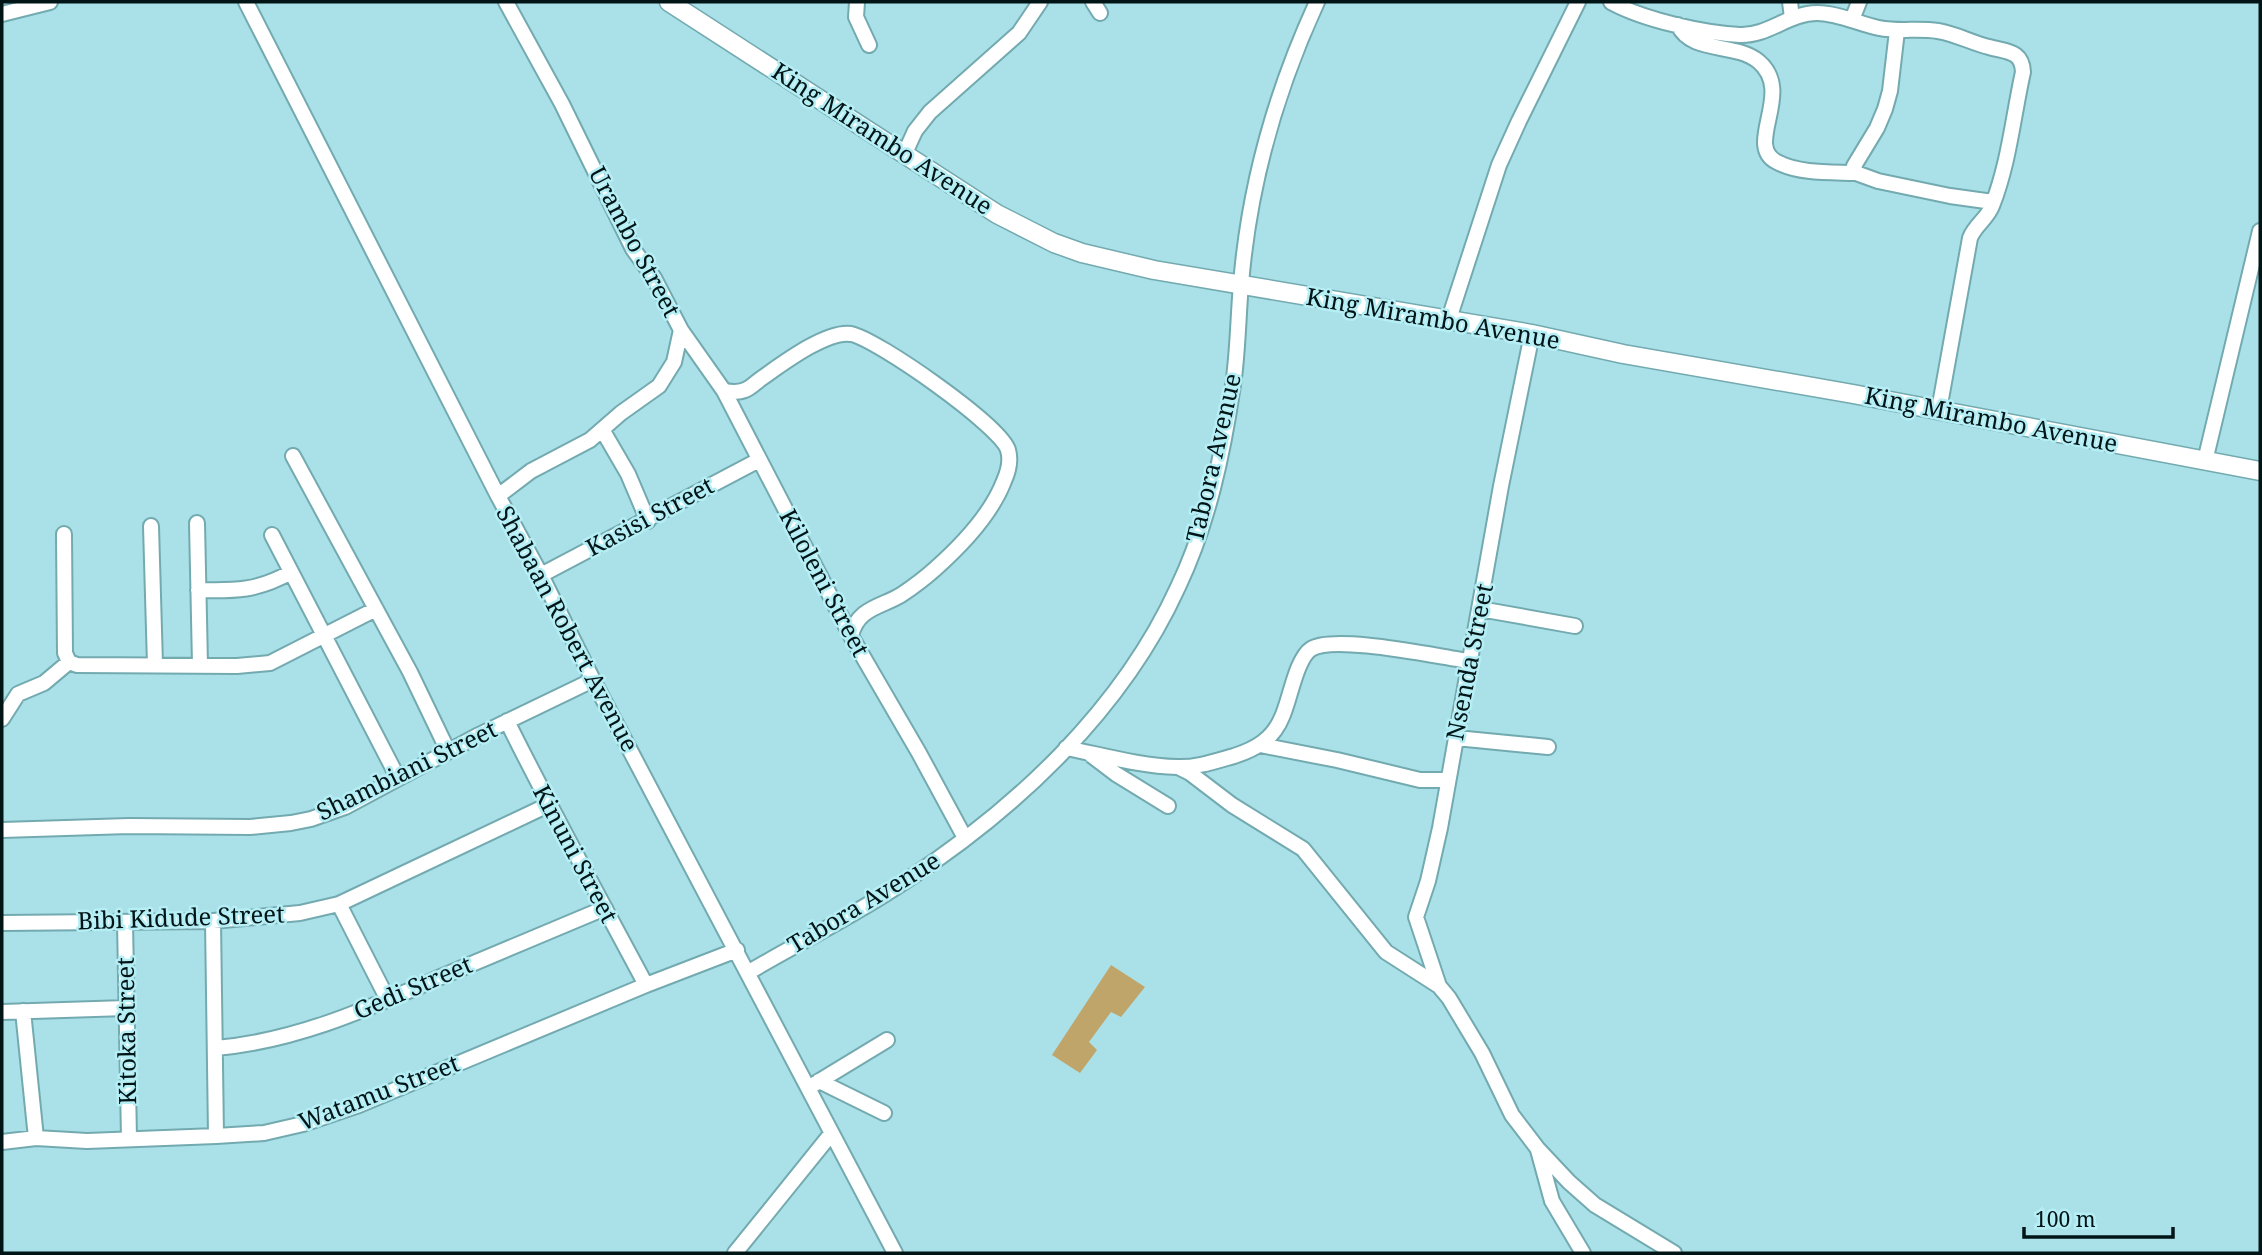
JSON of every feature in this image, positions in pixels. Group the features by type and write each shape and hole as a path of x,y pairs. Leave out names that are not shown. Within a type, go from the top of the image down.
{"main road":[{"name":"King Mirambo Avenue","path":"670,2 1006,219 1054,243 1082,253 1154,270 1532,334 1623,354 2260,471"}],"street":[{"path":"2,14 50,2"},
{"name":"Shabaan Robert Avenue","path":"246,2 593,680 749,972 814,1084 831,1134 895,1253"},
{"name":"Urambo Street","path":"498,496 531,471 590,440 621,413 659,386 674,362 681,330 654,278 633,249 562,104 506,2"},
{"path":"857,2 856,18 869,45"},
{"path":"905,153 915,131 930,112 1019,33 1040,2"},
{"name":"Tabora Avenue","path":"749,972 901,885 965,838 1033,781 1066,748 1116,691 1155,632 1190,559 1212,490 1237,361 1241,284 1254,192 1268,132 1291,65 1317,2"},
{"path":"1611,2 1678,24 1745,35 1760,33 1792,18 1818,13 1898,31 1917,29 1946,32 1988,47 2013,52 2023,63 2007,160 1993,202 1985,217 1974,228 1968,244 1939,410"},
{"path":"1790,2 1792,18"},
{"path":"1852,20 1859,2"},
{"path":"1449,319 1500,165 1573,3"},
{"path":"1678,24 1689,39 1740,52 1763,67 1772,88 1772,102 1763,140 1764,150 1776,162 1807,170 1856,173 1878,181 1993,202"},
{"path":"1856,173 1854,166 1877,128 1888,100 1898,31"},
{"path":"2205,461 2260,231"},
{"name":"Kiloleni Street","path":"681,330 724,391 851,636 965,838"},
{"path":"735,413 747,389 776,368 825,339 839,334 851,334 883,349 948,394 989,425 1000,436 1008,450 1009,464 1004,481 981,520 966,538 935,570 908,590 865,611 853,627 851,636"},
{"name":"Nsenda Street","path":"1439,986 1416,917 1428,881 1532,334"},
{"path":"724,391 747,389"},
{"path":"603,431 628,474 648,521"},
{"path":"293,456 376,609 448,751"},
{"name":"Kasisi Street","path":"541,575 760,460"},
{"path":"197,523 200,665"},
{"path":"151,526 155,665"},
{"path":"64,534 65,653 69,662 77,665 237,666 270,663 376,609"},
{"path":"272,535 398,778"},
{"path":"198,590 248,590 263,586 291,572"},
{"path":"834,602 865,611"},
{"path":"1480,609 1574,626"},
{"path":"1178,767 1216,761 1260,745 1272,735 1280,724 1303,658 1310,649 1321,645 1355,643 1470,661"},
{"path":"2,719 18,694 44,683 69,662"},
{"name":"Shambiani Street","path":"2,830 141,826 250,827 311,819 345,807 448,751 593,680"},
{"name":"Kinuni Street","path":"507,721 548,805 646,985"},
{"path":"1456,738 1548,747"},
{"path":"1260,745 1420,780 1448,780"},
{"path":"1066,748 1178,767 1232,805 1303,849 1386,952 1439,986 1455,1005 1517,1124 1538,1149 1586,1198 1674,1253"},
{"path":"1087,752 1116,774 1168,806"},
{"name":"Bibi Kidude Street","path":"2,923 213,921 300,913 339,904 548,805"},
{"path":"339,904 388,1000"},
{"name":"Gedi Street","path":"216,1048 271,1040 323,1025 605,908"},
{"path":"213,921 216,1136"},
{"name":"Kitoka Street","path":"125,922 129,1139"},
{"name":"Watamu Street","path":"2,1142 36,1138 87,1141 216,1136 264,1133 303,1124 359,1105 646,985 737,950"},
{"path":"2,1012 126,1008"},
{"path":"23,1011 36,1138"},
{"path":"814,1084 887,1040"},
{"path":"814,1084 884,1113"},
{"path":"735,1253 831,1134"},
{"path":"1538,1149 1552,1201 1583,1253"}],"shaded area":[{"path":"1111,965 1145,987 1121,1017 1111,1012 1089,1042 1097,1050 1080,1073 1052,1055"}]}
